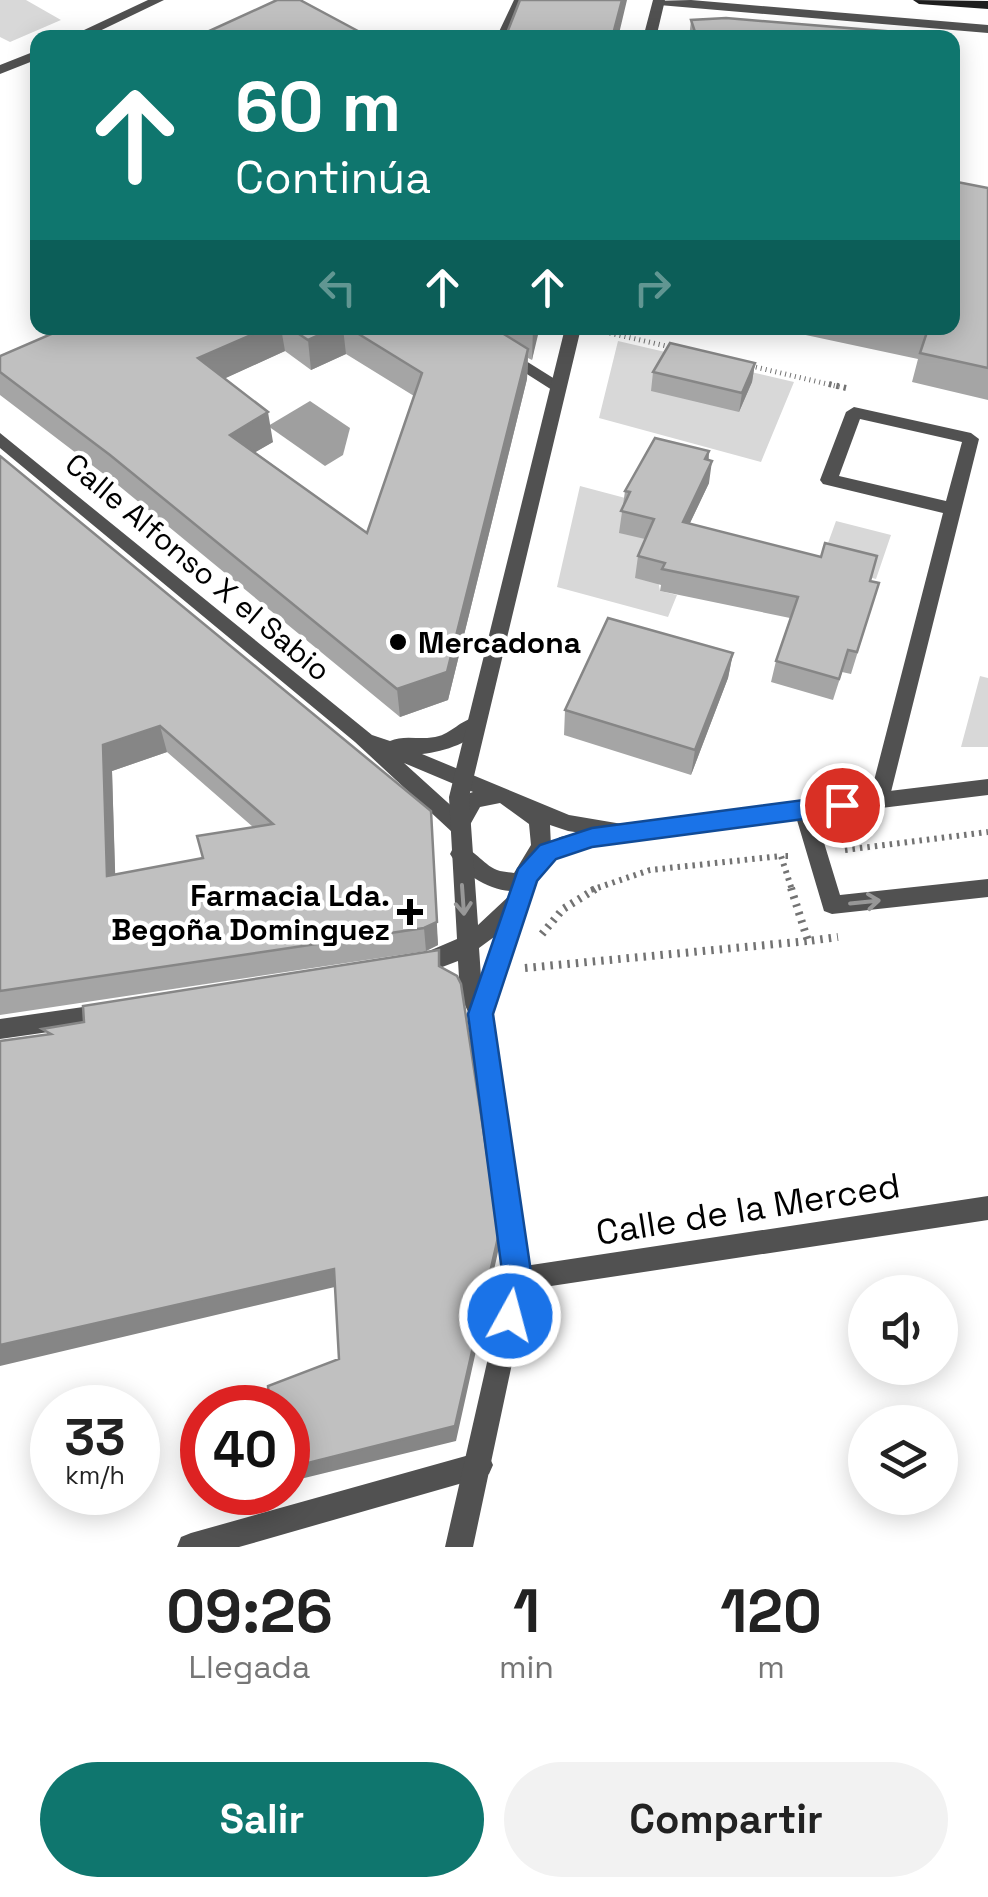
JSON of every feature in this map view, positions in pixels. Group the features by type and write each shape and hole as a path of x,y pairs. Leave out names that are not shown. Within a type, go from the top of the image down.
{"main road":[{"path":"920,0 988,5"}],"street":[{"path":"92,30 158,0"},
{"path":"506,30 520,0"},
{"path":"650,30 659,1 988,29"},
{"path":"0,70 30,60"},
{"path":"474,335 558,386"},
{"path":"459,1547 518,1279 480,1014 471,994 460,854 462,778 571,335"},
{"path":"879,800 953,509 970,439 854,412 829,480 953,509"},
{"name":"Calle Alfonso X el Sabio","path":"0,439 362,737"},
{"path":"362,737 427,746 456,739 476,724"},
{"path":"362,737 527,808 579,825 625,831"},
{"path":"362,737 459,826"},
{"path":"460,854 475,869 502,882 520,884 544,855 560,846 625,831 988,787"},
{"path":"459,826 474,800 501,795"},
{"path":"480,1014 542,835 538,820 527,808"},
{"path":"804,810 832,906 988,888"},
{"path":"398,970 430,964 466,945 516,902"},
{"path":"0,1029 133,1010"},
{"name":"Calle de la Merced","path":"518,1279 988,1208"},
{"path":"191,1547 480,1465"}],"path":[{"path":"618,335 677,349"},
{"path":"750,366 852,389"},
{"path":"537,942 554,915 587,889 638,872 780,856"},
{"path":"520,968 808,941"},
{"path":"516,980 528,955"}],"shaded area":[{"path":"0,0 26,0 61,20 30,30 10,42 0,37"},
{"path":"618,341 794,382 761,462 599,418"},
{"path":"310,401 350,428 343,455 325,466 268,426"},
{"path":"580,486 629,499 651,541 660,591 677,595 668,617 557,587"},
{"path":"836,521 891,535 876,579 820,565"},
{"path":"980,676 988,678 988,747 961,747"}],"building":[{"path":"277,0 300,0 356,30 211,30"},
{"path":"520,0 622,0 614,30 508,30"},
{"path":"726,18 872,30 694,30 691,20"},
{"path":"960,183 988,188 988,368 920,353 926,335 960,335"},
{"path":"49,335 251,335 198,358 268,412 230,435 367,533 422,373 360,335 505,335 528,349 447,672 397,689 110,455 0,372 0,356"},
{"path":"670,343 755,363 742,393 653,372"},
{"path":"655,438 709,451 705,459 712,461 683,522 821,557 825,543 877,556 870,581 879,583 857,652 848,650 839,679 776,661 798,597 662,569 665,563 638,556 654,519 621,511 630,492 625,491"},
{"path":"0,456 431,811 437,922 424,928 0,991","holes":["160,726 273,824 197,836 203,858 107,876 103,745"]},
{"path":"608,618 733,653 695,750 565,710"},
{"path":"439,950 439,966 457,976 461,984 499,1233 455,1426 310,1462 310,1385 271,1385 339,1359 334,1269 0,1345 0,1041 51,1034 42,1029 84,1022 83,1006"}],"place":[{"name":"Mercadona","path":"398,642"},
{"name":"Farmacia Lda. Begoña Dominguez","path":"410,912"}],"route":[{"path":"510,1316 518,1279 480,1014 527,876 548,852 592,838 842,805"}]}
